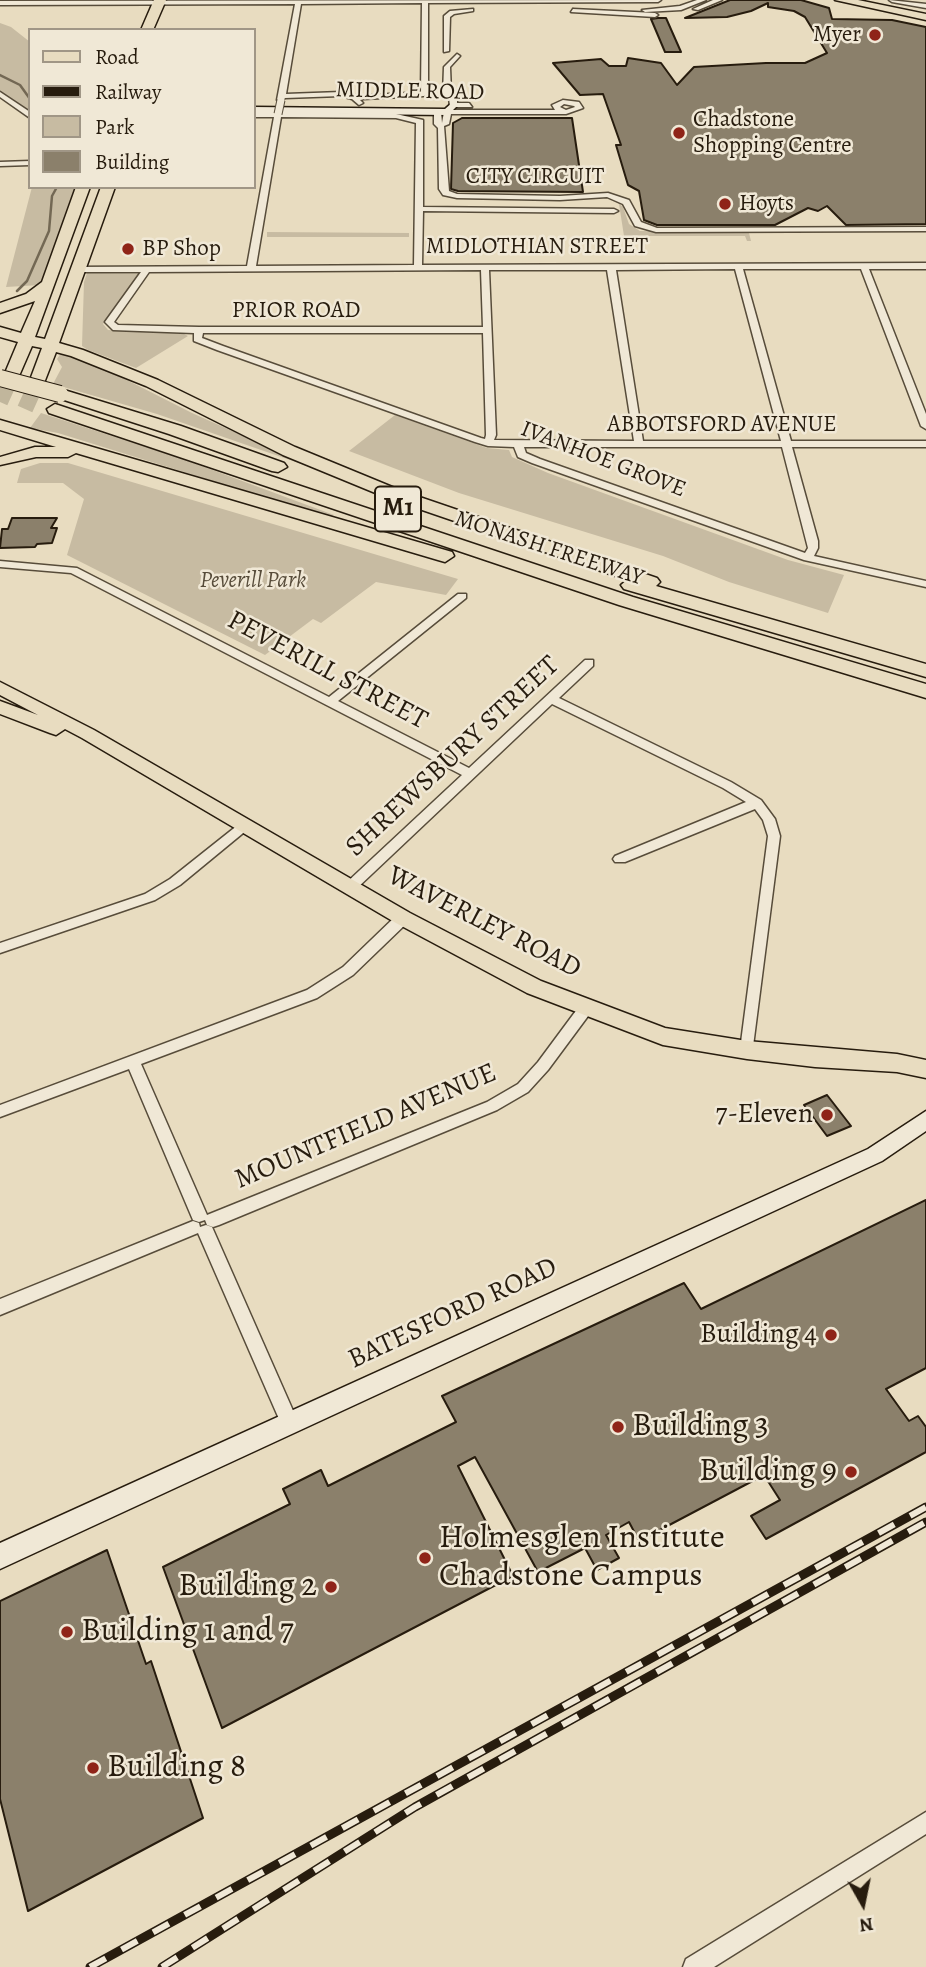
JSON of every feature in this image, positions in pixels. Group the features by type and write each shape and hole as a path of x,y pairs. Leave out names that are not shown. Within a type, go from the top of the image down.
{"highway":[{"path":"841,0 926,17"},
{"path":"872,0 926,8"},
{"path":"167,17 173,2"},
{"path":"148,28 158,3"},
{"path":"6,375 27,339 82,189"},
{"path":"38,380 107,189"},
{"path":"0,308 31,297 49,284"},
{"path":"72,289 76,336"},
{"path":"0,332 51,345 76,336"},
{"path":"76,336 152,383 289,451 396,495 650,582 738,616"},
{"name":"MONASH FREEWAY","path":"6,375 57,401 626,600 926,691"},
{"name":"MONASH FREEWAY","path":"0,393 57,401 175,430 442,524 926,671"},
{"path":"25,409 8,427 3,457 36,452 96,453"},
{"path":"8,427 447,557 537,581 626,600"}],"main road":[{"name":"MIDDLE ROAD","path":"256,103 352,100 394,104 442,103"},
{"name":"MIDDLE ROAD","path":"256,110 442,103"},
{"name":"WAVERLEY ROAD","path":"0,688 28,700 499,971 586,1008 663,1036 747,1050 897,1063 926,1069"},
{"name":"WAVERLEY ROAD","path":"0,707 117,751"},
{"name":"WAVERLEY ROAD","path":"897,1063 926,1059"},
{"name":"BATESFORD ROAD","path":"0,1556 875,1155 926,1120"},
{"path":"875,1155 926,1138"}],"street":[{"path":"703,0 670,9 570,11 611,15 674,15 719,0"},
{"path":"892,0 926,8"},
{"path":"0,5 275,1 658,1"},
{"path":"251,268 298,2"},
{"path":"281,98 332,95 352,100 424,94 425,2"},
{"path":"447,53 448,14 482,10"},
{"path":"447,53 458,53 447,53"},
{"name":"CITY CIRCUIT","path":"447,53 447,77 438,124 442,128 443,189 449,194 480,198 608,195 624,201 630,206 637,223 652,229 926,229"},
{"path":"0,94 28,115"},
{"path":"571,102 579,106 576,110 566,112 556,108 557,104 571,102"},
{"name":"MIDDLE ROAD","path":"442,103 535,107 557,104"},
{"name":"MIDDLE ROAD","path":"442,103 566,112"},
{"name":"MIDDLE ROAD","path":"256,116 278,114 410,118 422,125 421,153"},
{"path":"418,267 421,153 441,153"},
{"path":"0,164 28,163"},
{"path":"420,209 614,211"},
{"path":"864,266 926,426"},
{"name":"MIDLOTHIAN STREET","path":"79,269 926,266"},
{"path":"485,267 491,435 488,443"},
{"path":"611,267 639,445"},
{"path":"738,267 813,541 814,548 808,558"},
{"name":"PRIOR ROAD","path":"147,269 109,323 116,328 486,330"},
{"name":"IVANHOE GROVE","path":"199,330 197,340 488,443 519,445 521,455 536,461 808,558 926,584"},
{"name":"ABBOTSFORD AVENUE","path":"519,445 926,444"},
{"name":"PEVERILL STREET","path":"0,564 74,570 472,775"},
{"path":"331,701 461,596"},
{"name":"SHREWSBURY STREET","path":"350,887 553,700 589,663"},
{"path":"553,700 727,785 757,803 769,819 774,836 747,1050"},
{"path":"620,859 757,803"},
{"path":"0,948 150,897 175,882 243,826"},
{"path":"0,1111 312,994 348,971 403,918"},
{"name":"MOUNTFIELD AVENUE","path":"0,1307 492,1106 523,1088 543,1066 586,1008"},
{"path":"133,1062 289,1422"},
{"path":"700,1965 926,1822"}],"green space":[{"path":"0,23 11,27 28,40 28,112 0,91"},
{"path":"31,189 74,189 40,285 6,287"},
{"path":"614,201 618,202 623,207 629,224 640,231 749,233 751,241 747,241 745,236 624,236 619,204"},
{"path":"267,232 409,233 409,237 267,237"},
{"path":"87,273 139,274 103,324 108,330 182,333 188,336 136,368 88,350 82,346 84,282"},
{"path":"61,353 119,376 192,413 319,470 157,414 53,384 62,367 57,359"},
{"path":"41,413 183,459 334,515 329,517 58,433 30,428"},
{"path":"395,415 487,448 509,450 512,457 548,473 788,560 844,575 828,613 729,582 663,556 459,493 349,451"},
{"name":"Peverill Park","path":"40,463 68,463 458,579 446,595 376,582 321,623 313,619 265,655 67,555 84,499 63,483 17,483 21,469"}],"building":[{"name":"Chadstone Shopping Centre","path":"730,0 801,0 829,8 832,19 892,20 926,27 926,224 846,225 827,206 818,211 808,208 775,225 657,225 644,220 639,191 628,185 616,145 621,145 603,94 580,95 553,63 601,59 609,66 626,66 628,58 661,63 677,85 694,67 805,63 827,53 805,17 794,11 768,7 768,3 727,17 685,18"},
{"name":"Chadstone Shopping Centre","path":"666,18 681,52 665,52 651,19"},
{"path":"462,118 572,118 583,192 451,189 453,123"},
{"path":"12,518 57,518 51,528 57,528 52,543 37,544 35,547 0,548 2,529 8,529"},
{"name":"7-Eleven","path":"827,1095 851,1126 827,1136 804,1105"},
{"path":"926,1200 926,1368 886,1389 909,1421 918,1416 926,1427 926,1452 766,1539 751,1516 780,1500 764,1475 639,1541 629,1522 606,1535 619,1558 597,1570 585,1548 538,1572 475,1457 458,1466 513,1576 222,1728 163,1567 290,1504 283,1489 321,1470 328,1486 456,1422 442,1396 684,1283 701,1309"},
{"name":"Building 8","path":"107,1550 146,1664 151,1661 203,1818 28,1911 0,1799 0,1601"}],"waterway":[{"path":"0,75 20,85 28,96"},
{"path":"17,291 27,281 49,231 52,196 56,189"}],"tunnel":[{"path":"0,402 13,373"},
{"path":"25,409 38,380"}],"railway":[{"path":"90,1967 926,1507"},
{"path":"162,1967 415,1807 926,1522"}],"place":[{"name":"Myer","path":"875,35"},
{"name":"Chadstone Shopping Centre","path":"679,133"},
{"name":"Hoyts","path":"725,204"},
{"name":"BP Shop","path":"128,249"},
{"name":"7-Eleven","path":"827,1115"},
{"name":"Building 4","path":"831,1335"},
{"name":"Building 3","path":"618,1427"},
{"name":"Building 9","path":"851,1472"},
{"name":"Holmesglen Institute Chadstone Campus","path":"425,1558"},
{"name":"Building 2","path":"331,1587"},
{"name":"Building 1 and 7","path":"67,1632"},
{"name":"Building 8","path":"93,1768"}]}
